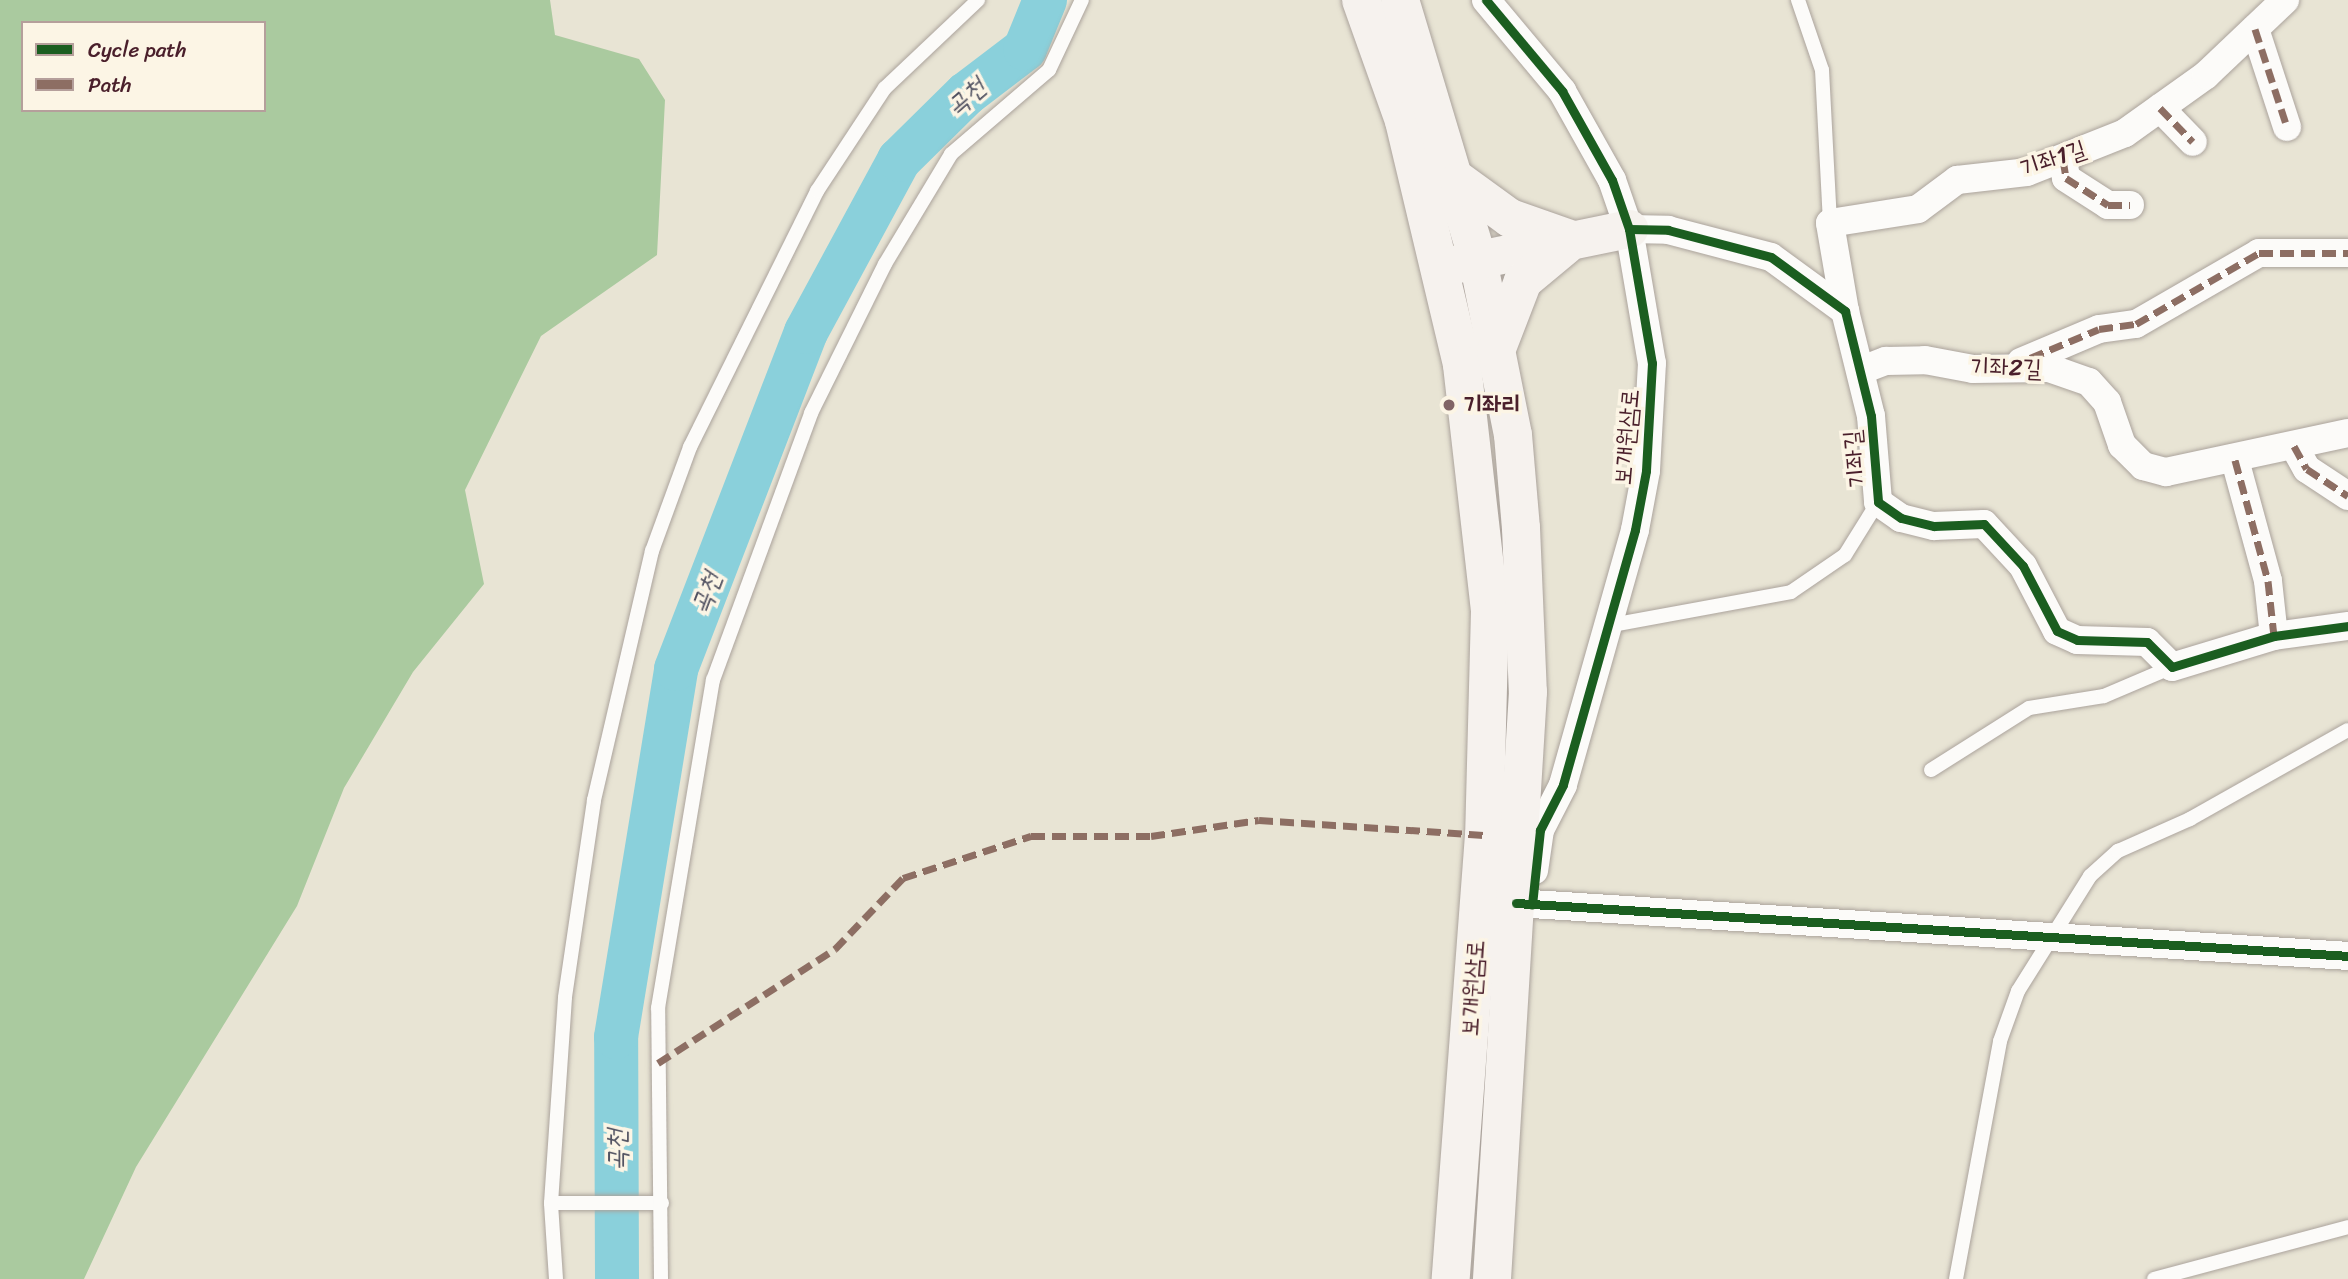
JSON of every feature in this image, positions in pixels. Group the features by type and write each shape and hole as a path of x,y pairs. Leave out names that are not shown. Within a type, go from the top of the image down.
{"main road":[{"name":"보개원삼로","path":"1360,0 1391,73 1441,268 1477,458 1490,611 1484,835 1451,1279"},
{"name":"보개원삼로","path":"1400,0 1459,181 1478,260 1513,435 1526,611 1528,692 1524,904 1492,1279"},
{"path":"1459,181 1510,218 1572,240"},
{"path":"1441,268 1629,229"},
{"path":"1496,351 1523,281 1572,240"}],"street":[{"name":"보개원삼로","path":"1486,0 1562,91 1612,180 1629,229 1652,363 1652,415 1646,471 1612,625 1563,785 1540,830 1524,904"},
{"name":"기좌1길","path":"1830,223 1918,209 1957,180 2027,172 2125,133 2160,108 2255,29 2285,0"},
{"path":"2255,29 2287,127"},
{"path":"2160,108 2193,142"},
{"path":"2063,159 2066,178 2108,205 2130,205"},
{"path":"1830,223 1845,311"},
{"path":"1629,229 1668,230 1771,257 1845,311"},
{"path":"2011,366 2099,329 2136,324 2259,253 2348,253"},
{"name":"기좌길","path":"1845,311 1862,370 1878,502 1901,518 1934,526 1984,524 2023,566 2057,631 2077,640 2147,642 2172,667"},
{"name":"기좌2길","path":"1862,370 1885,361 1925,359 1973,369 2011,366 2049,368 2089,382 2106,402 2122,445 2143,466 2193,471 2348,433"},
{"path":"2294,446 2307,468 2348,496"},
{"path":"2235,460 2268,581 2274,636"},
{"path":"2172,667 2274,636 2348,626"},
{"path":"1524,904 2050,941 2348,956"}],"lane":[{"path":"556,1279 551,1203 565,997 594,800 652,551 690,447 817,191 885,88 978,0"},
{"path":"661,1279 658,1008 713,680 811,413 885,264 951,154 1049,70 1082,0"},
{"path":"1798,0 1822,70 1830,223"},
{"path":"1612,625 1791,592 1845,555 1878,502"},
{"path":"1931,770 2029,708 2104,696 2172,667"},
{"path":"1956,1279 2000,1041 2018,991 2090,876 2118,851 2190,818 2348,730"},
{"path":"551,1203 662,1203"},
{"path":"2154,1279 2348,1227"}],"green space":[{"path":"0,0 550,0 555,35 639,59 665,100 657,255 541,336 465,490 484,584 413,672 344,788 297,906 136,1167 84,1279 0,1279"}],"waterway":[{"name":"곡천","path":"617,1279 616,1037 676,669 806,332 899,160 966,94 1025,49 1045,0"}],"marked path":[{"path":"2255,29 2287,127"},
{"path":"2160,108 2193,142"},
{"path":"2063,159 2066,178 2108,205 2130,205"},
{"path":"2011,366 2099,329 2136,324 2259,253 2348,253"},
{"path":"2294,446 2307,469 2348,496"},
{"path":"2235,460 2268,581 2274,636"},
{"path":"658,1063 835,949 903,878 1031,836 1151,836 1259,820 1484,835"}],"cycle path":[{"path":"1486,0 1562,91 1612,180 1629,229 1652,363 1646,471 1635,530 1563,785 1540,830 1532,905"},
{"path":"1629,229 1668,230 1771,257 1845,311 1871,416 1878,502 1901,518 1934,526 1984,524 2023,566 2057,631 2077,640 2147,642 2172,667 2274,636 2348,626"},
{"path":"1516,903 2348,956"}],"place":[{"name":"기좌리","path":"1449,405"}]}
